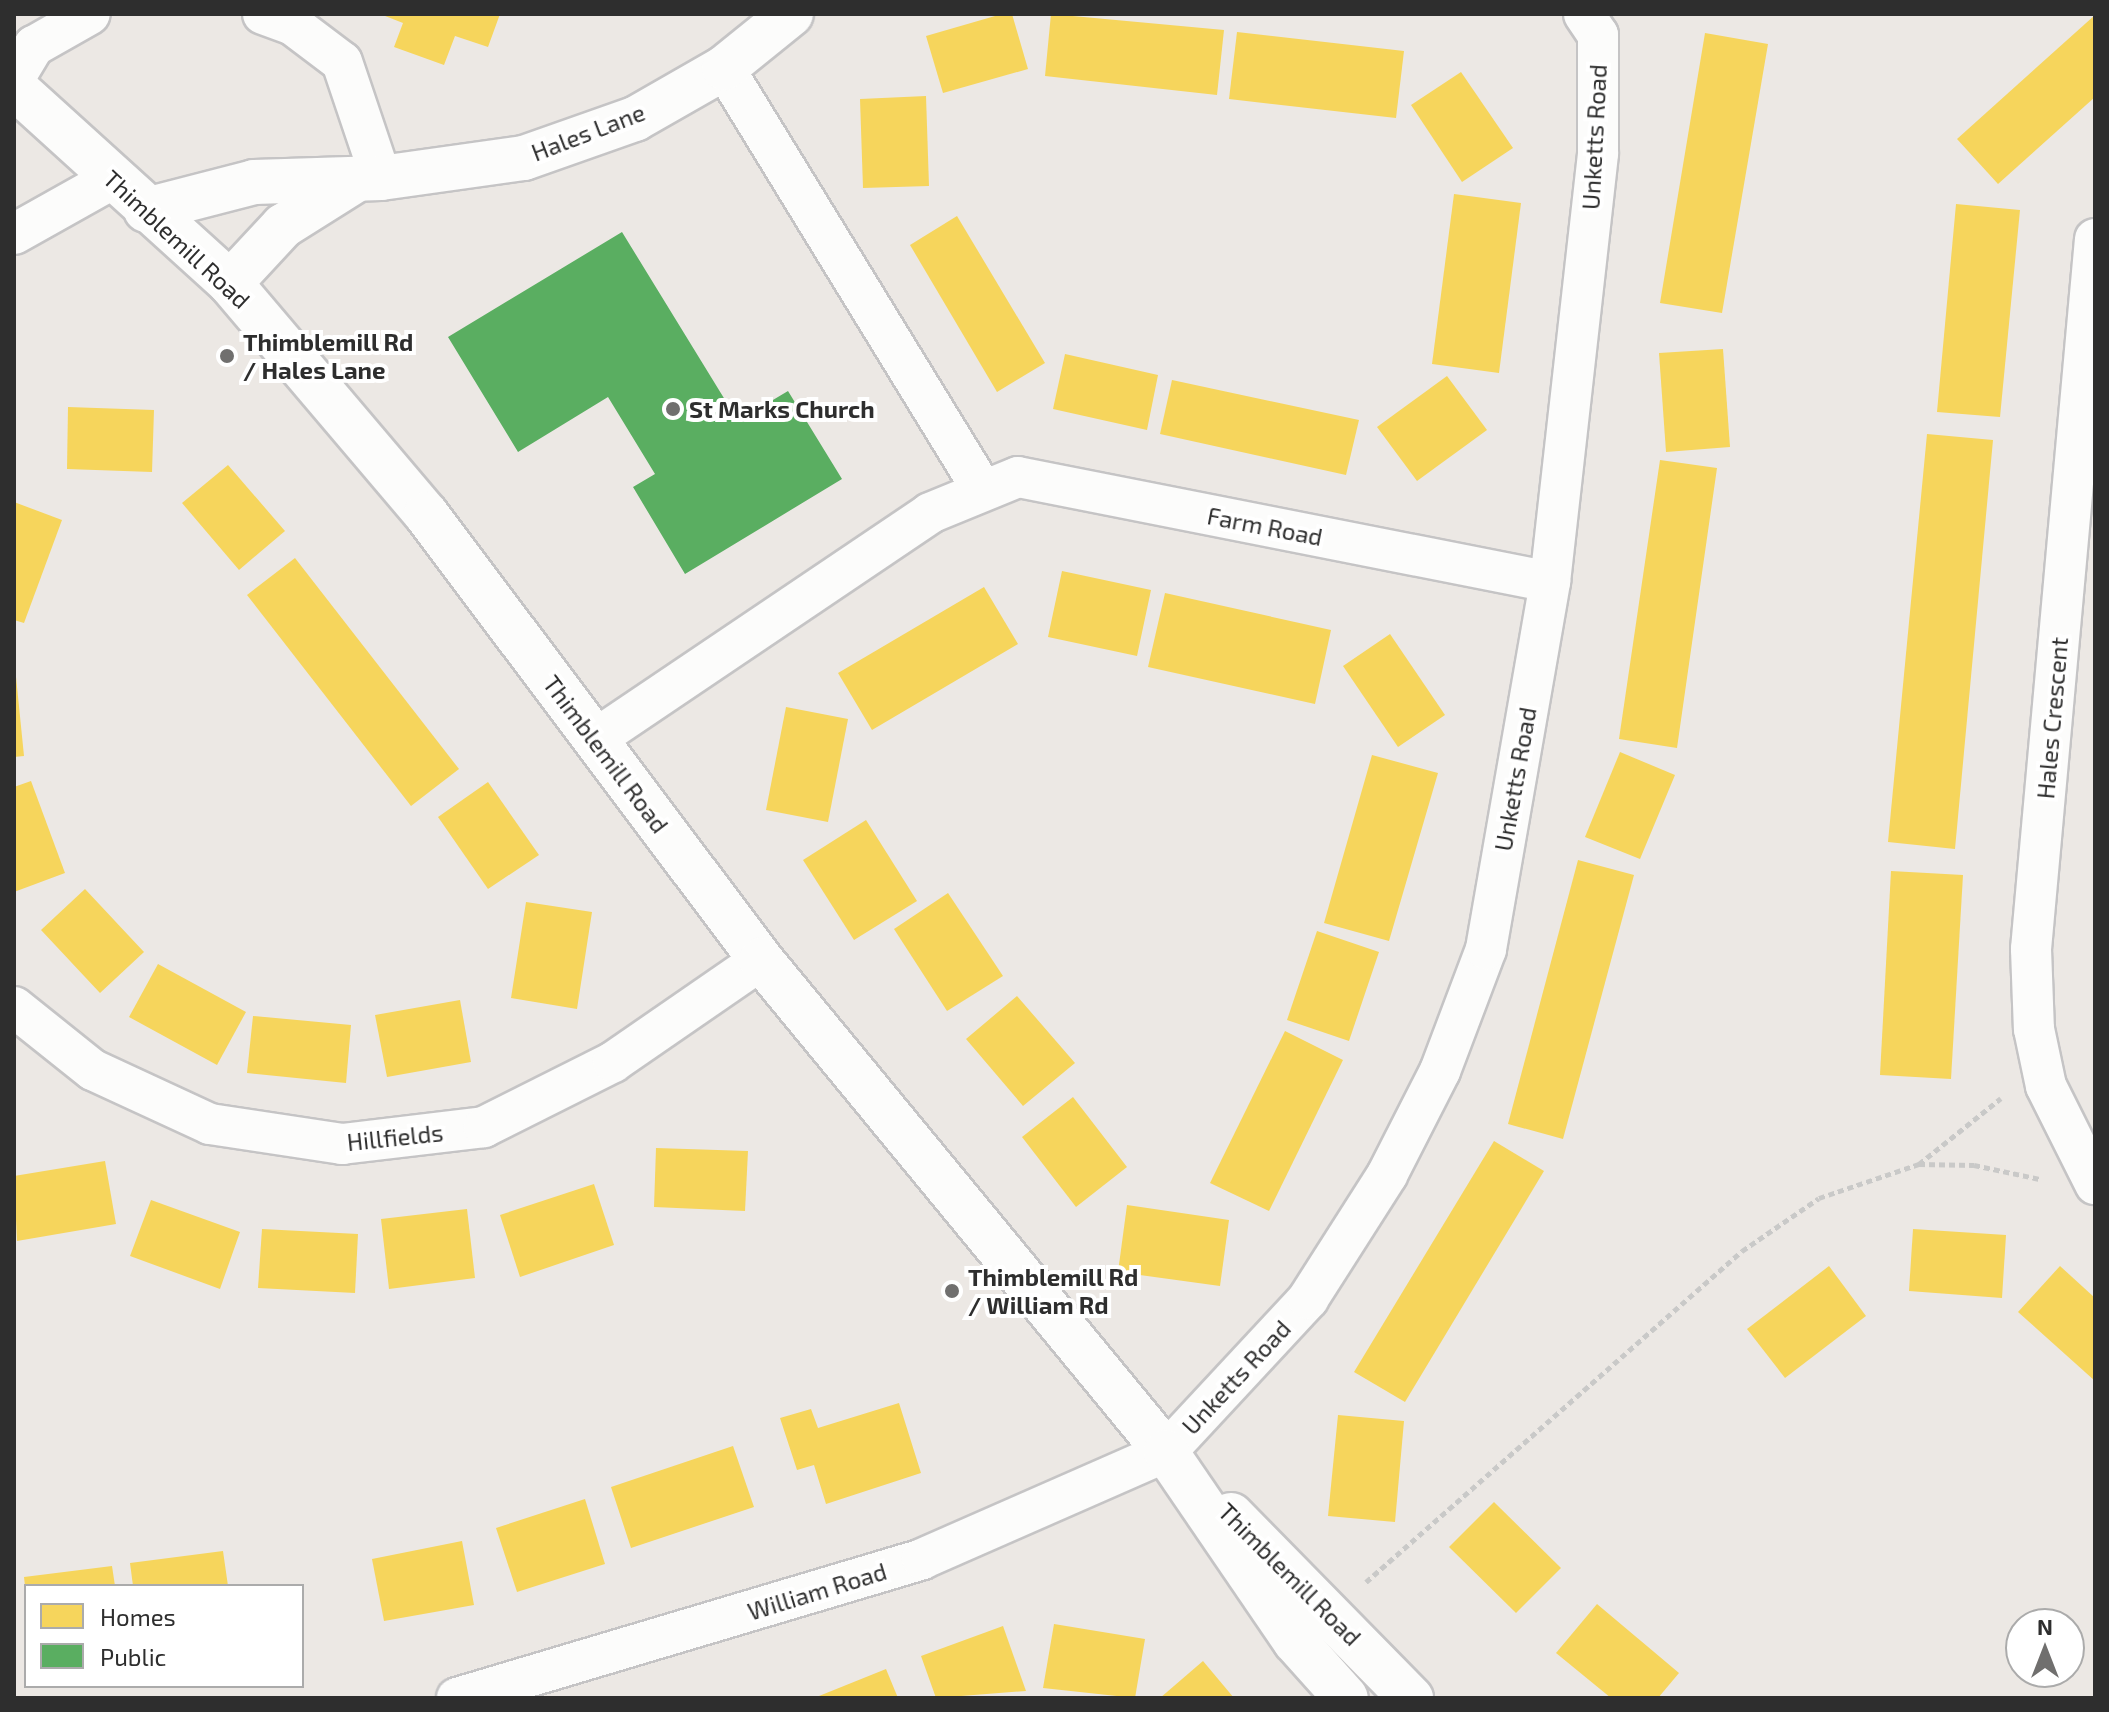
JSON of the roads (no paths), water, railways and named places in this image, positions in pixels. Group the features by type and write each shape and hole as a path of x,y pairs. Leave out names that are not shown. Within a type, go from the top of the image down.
{"main road":[{"name":"Hales Lane","path":"146,210 254,182 369,178 524,158 635,119 724,68 791,14"},
{"name":"Thimblemill Road","path":"14,87 230,283 426,514 761,960 1166,1452 1295,1641 1346,1698"},
{"name":"Hales Lane","path":"230,283 283,226 369,178"},
{"name":"Thimblemill Road","path":"1166,1452 1411,1698"}],"street":[{"path":"14,79 34,46 90,14"},
{"path":"263,14 293,25 342,62 369,178"},
{"name":"Unketts Road","path":"1166,1452 1308,1299 1387,1175 1440,1071 1486,949 1550,582 1598,153 1598,35 1584,14"},
{"path":"724,68 981,487"},
{"path":"14,234 112,179"},
{"name":"Hales Crescent","path":"2095,239 2031,949 2034,1029 2061,1129 2095,1184"},
{"name":"Farm Road","path":"594,740 930,513 981,487 1018,477 1550,582"},
{"name":"Hillfields","path":"14,1009 93,1070 210,1124 342,1144 484,1127 613,1062 761,960"},
{"name":"William Road","path":"457,1698 922,1559 1166,1452"}],"place":[{"name":"Thimblemill Rd / Hales Lane","path":"227,356"},
{"name":"St Marks Church","path":"673,409"},
{"name":"Thimblemill Rd / William Rd","path":"952,1291"}]}
